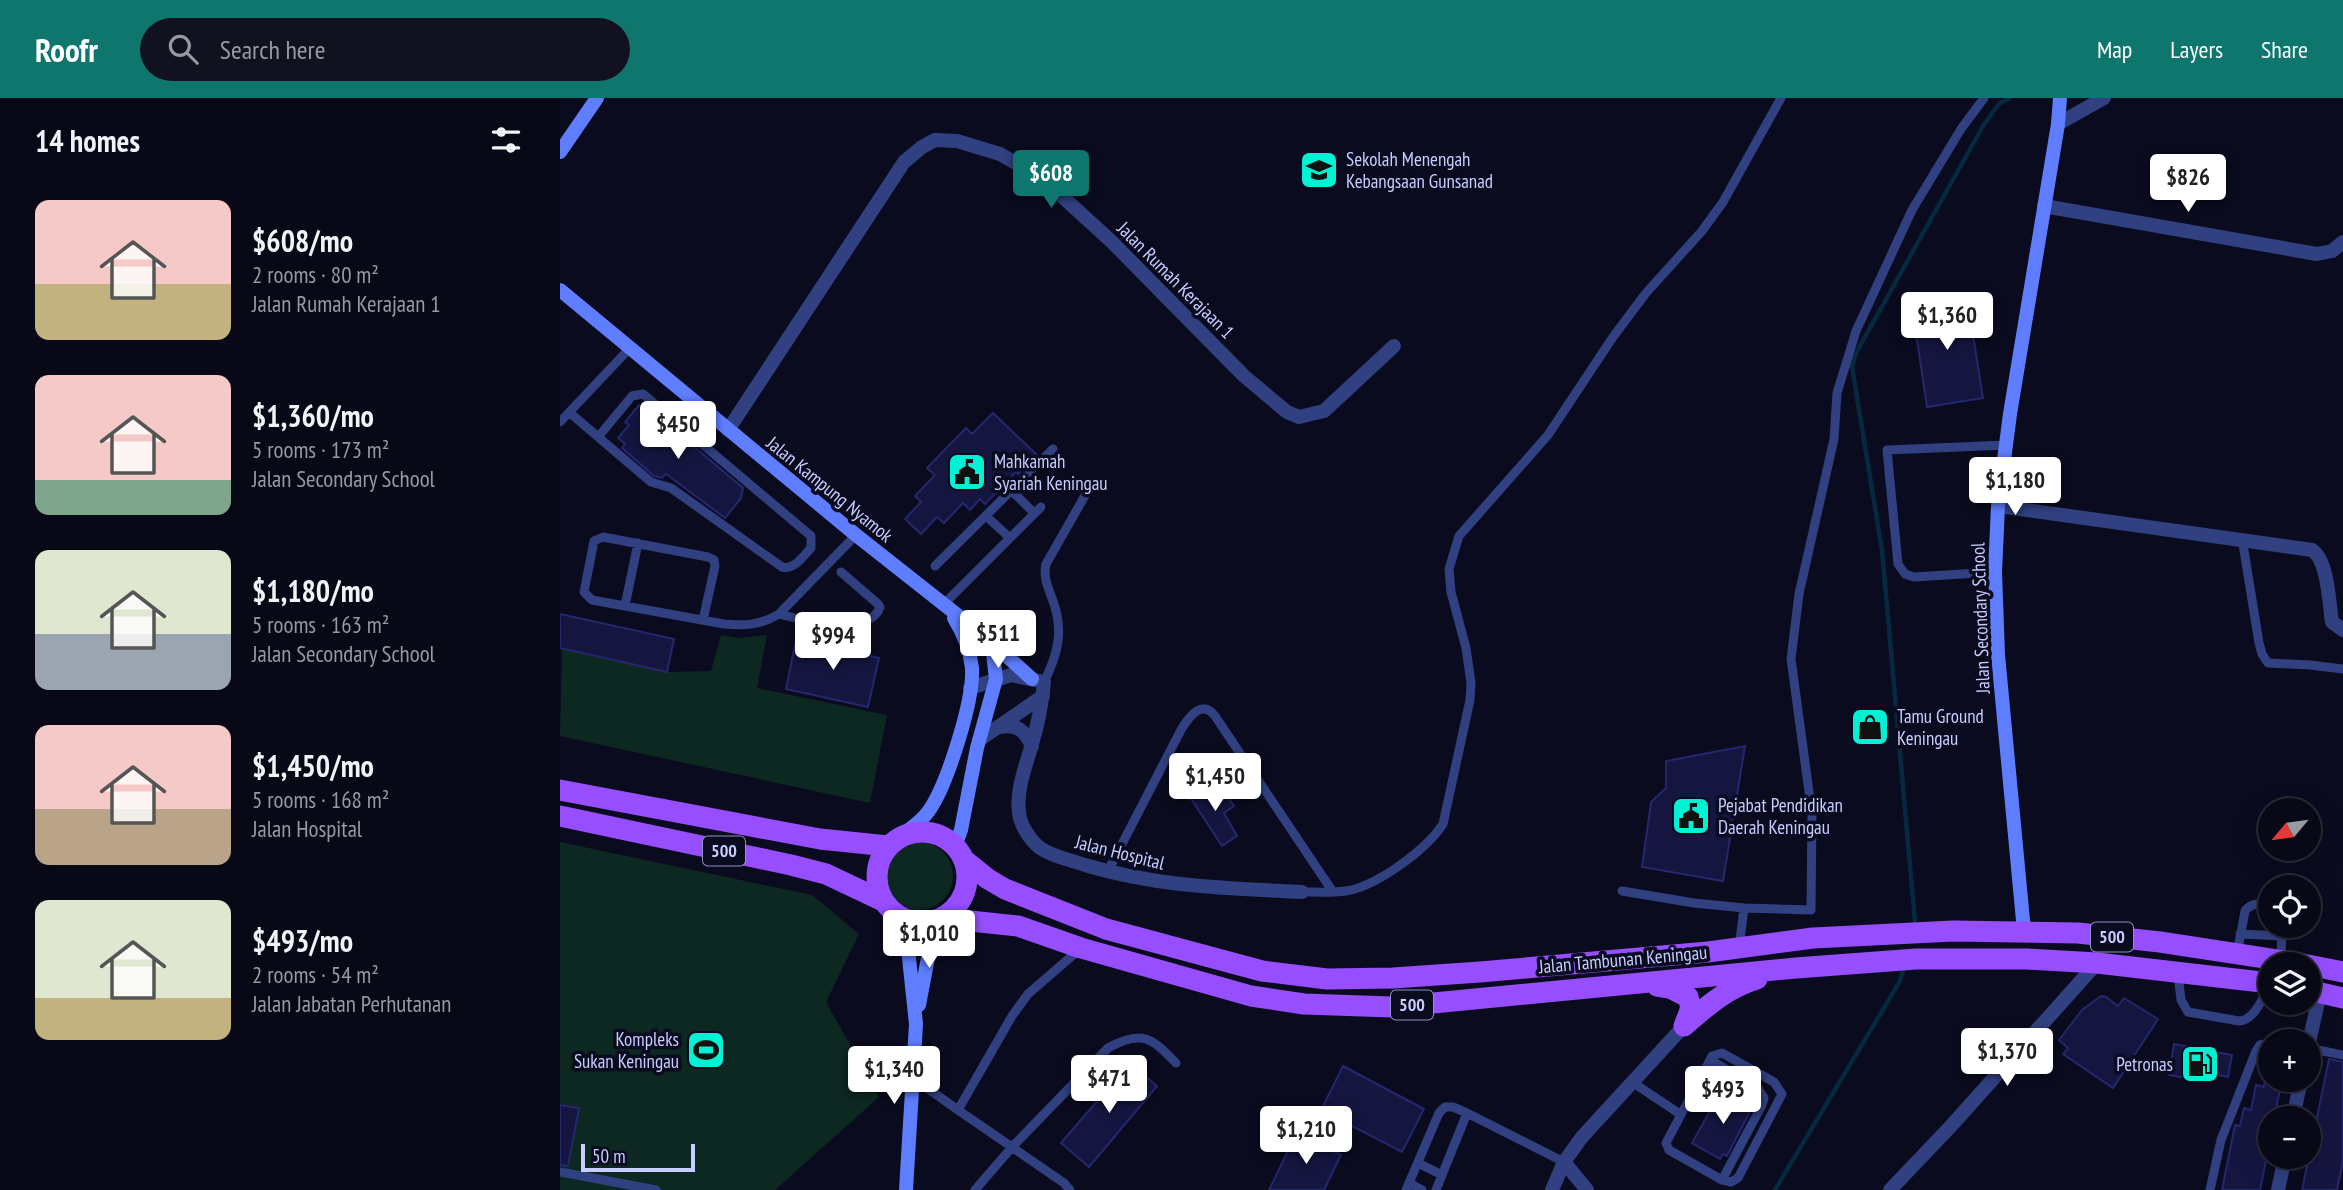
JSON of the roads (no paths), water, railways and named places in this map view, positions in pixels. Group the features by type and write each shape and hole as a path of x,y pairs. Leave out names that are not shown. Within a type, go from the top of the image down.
{"main road":[{"name":"500","path":"560,790 820,839 894,841 914,832 929,832 943,837 959,853"},
{"name":"500","path":"560,816 826,874 883,901 892,912 905,920 920,923 938,919"},
{"path":"883,901 877,887 876,872 880,858 894,841"},
{"name":"Jalan Tambunan Keningau","path":"959,853 988,879 1005,889 1106,929 1232,964 1294,976 1327,979 1394,978 1629,960 1813,938 1920,932 2078,933 2147,941 2239,944 2260,952"},
{"path":"938,919 953,910 966,886 967,872 959,853"},
{"name":"Jalan Tambunan Keningau","path":"938,919 1018,926 1081,948 1251,996 1343,1006 1392,1007 1916,959 2027,959 2097,963 2258,982"},
{"path":"1684,1026 1732,988 1796,968"},
{"path":"2321,968 2343,972"},
{"path":"1638,984 1670,988 1688,997 1691,1008 1684,1026"},
{"path":"2321,993 2343,998"}],"street":[{"path":"560,152 597,98"},
{"path":"2058,124 2104,98"},
{"name":"Jalan Secondary School","path":"2025,931 2000,668 1995,572 1998,506 2006,445 2060,102"},
{"name":"Jalan Rumah Kerajaan 1","path":"728,430 904,162 935,140 957,141 1000,154 1043,179 1111,241 1244,376 1287,412 1299,417 1324,411 1394,346"},
{"path":"2044,206 2317,254 2332,251 2343,242"},
{"name":"Jalan Kampung Nyamok","path":"560,290 856,536 984,636 1040,685"},
{"path":"1998,506 2242,538 2312,550 2319,554 2322,563 2332,622 2343,630"},
{"name":"Jalan Kampung Nyamok","path":"894,841 922,819 940,792 960,733 970,688 972,670 967,642 945,607"},
{"path":"959,853 967,789 996,679 993,653 984,636"},
{"path":"970,688 1011,675 1040,685 998,727 979,740"},
{"name":"Jalan Hospital","path":"1040,685 1032,746 1020,789 1019,813 1024,829 1040,847 1049,853 1108,871 1193,887 1302,892"},
{"path":"998,727 1020,728 1032,746"},
{"path":"906,1190 916,1024 938,919"},
{"path":"905,920 916,1024"},
{"path":"1890,1190 2097,963"},
{"path":"1552,1190 1564,1162 1581,1137 1684,1026"},
{"path":"1564,1162 1587,1190"},
{"path":"2278,1190 2283,1169"}],"lane":[{"path":"1302,892 1347,891 1362,886 1382,876 1419,850 1443,824 1470,699 1471,683 1466,648 1451,592 1449,569 1459,536 1548,435 1613,337 1646,293 1716,212 1781,98"},
{"path":"1622,891 1694,903 1811,910 1812,814 1791,659 1799,594 1834,439 1837,393 1856,331 1912,210 1961,129 1984,98"},
{"path":"560,422 629,349"},
{"path":"570,413 651,482 671,488 782,567 795,565 811,548 811,536 643,394 632,396 599,436"},
{"path":"1995,572 1914,577 1905,574 1898,564 1887,450 2006,445"},
{"path":"935,566 1054,449"},
{"path":"1040,685 1056,659 1060,641 1059,622 1044,574 1046,564 1091,485"},
{"path":"945,607 1038,510 1011,491"},
{"path":"986,516 1010,538"},
{"path":"703,620 714,560 603,537 594,541 584,592 592,600 724,624 745,626 758,624 779,614 856,536"},
{"path":"2242,538 2259,643 2268,663 2343,670"},
{"path":"625,606 638,543"},
{"path":"779,614 838,629 848,628 879,613 878,604 841,572"},
{"path":"1108,871 1182,728 1190,716 1204,707 1215,716 1333,892"},
{"path":"2258,905 2249,906 2245,911 2239,944 2270,938"},
{"path":"1739,948 1744,908"},
{"path":"958,1110 1012,1016 1028,994 1081,948"},
{"path":"2177,971 2181,1000 2188,1012 2245,1021 2258,1005"},
{"path":"975,1190 1104,1050 1113,1045 1146,1038 1158,1044 1176,1063"},
{"path":"2210,1190 2221,1140 2258,1048"},
{"path":"2321,1051 2343,1055"},
{"path":"1722,1053 1774,1082 1782,1094 1738,1178 1731,1182 1722,1180 1667,1149 1666,1140 1680,1114 1714,1054 1722,1053"},
{"path":"1710,1060 1757,1087 1764,1098 1722,1180"},
{"path":"913,1078 1013,1146 1070,1190"},
{"path":"1632,1082 1680,1114"},
{"path":"1422,1190 1408,1187 1439,1113 1445,1107 1453,1107 1467,1113 1564,1162"},
{"path":"1436,1190 1467,1113"},
{"path":"1418,1163 1442,1175"},
{"path":"560,1172 656,1190"}],"waterway":[{"path":"1914,928 1882,550 1852,367 1856,353 1983,126 1999,104 2009,98"},
{"path":"1775,1190 1900,981 1904,967"}],"place":[{"name":"Sekolah Menengah Kebangsaan Gunsanad","path":"1319,170"},
{"name":"Mahkamah Syariah Keningau","path":"967,472"},
{"name":"Tamu Ground Keningau","path":"1870,727"},
{"name":"Pejabat Pendidikan Daerah Keningau","path":"1691,816"},
{"name":"Kompleks Sukan Keningau","path":"706,1050"},
{"name":"Petronas","path":"2200,1064"}]}
